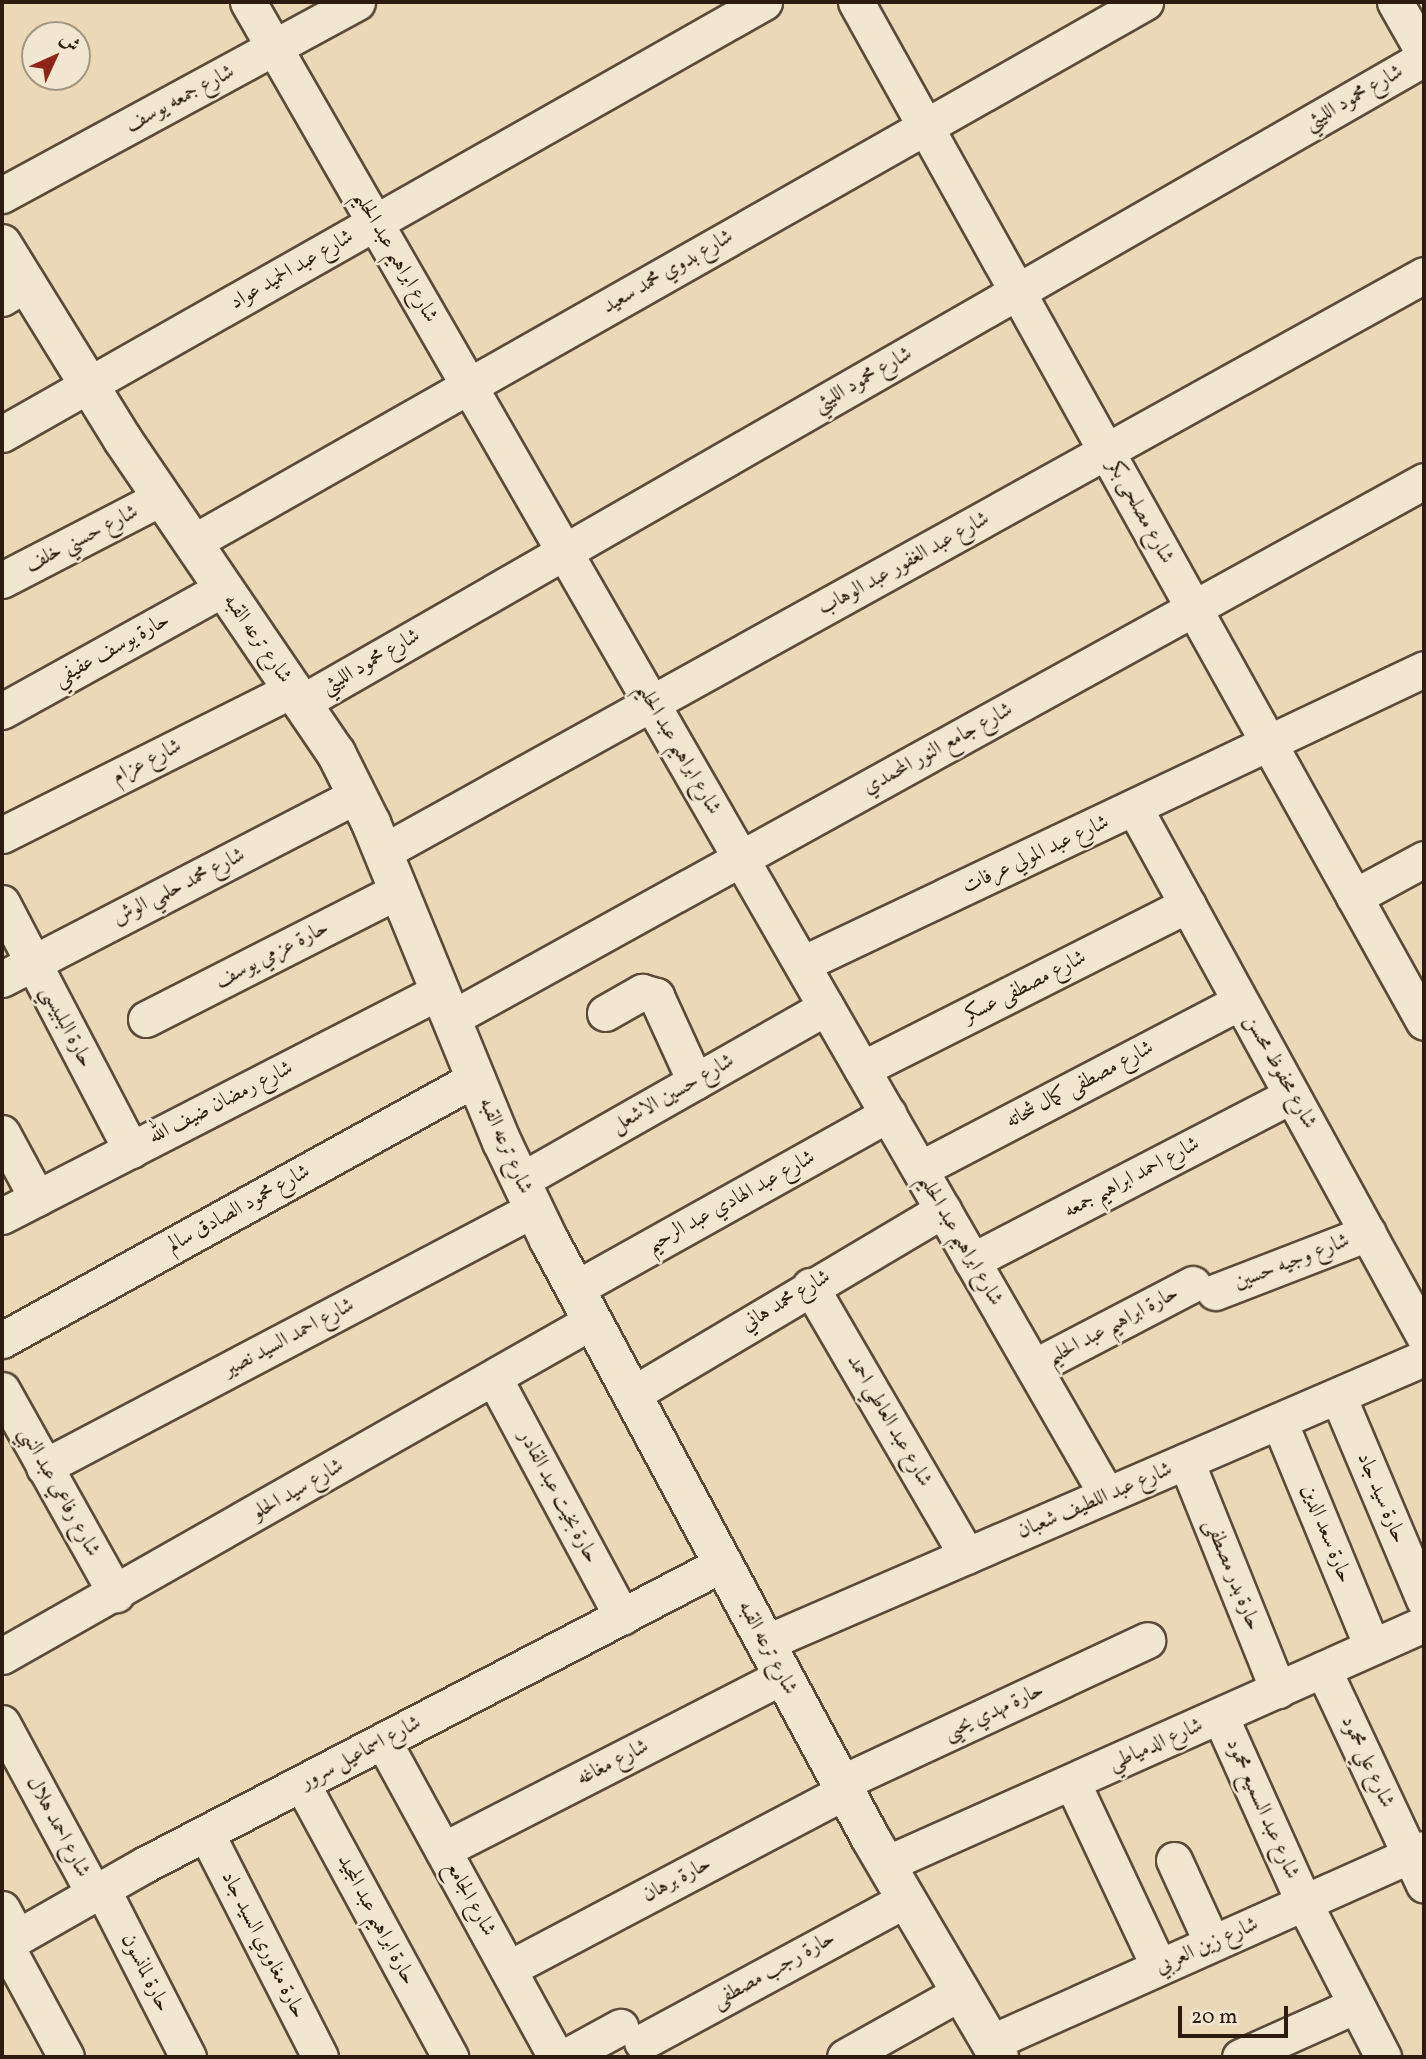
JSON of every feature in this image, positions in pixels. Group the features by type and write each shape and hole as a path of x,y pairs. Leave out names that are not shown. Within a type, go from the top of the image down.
{"street":[{"name":"شارع ابراهيم عبد الحليم","path":"248,2 1107,1495"},
{"name":"شارع جمعه يوسف","path":"2,195 357,2"},
{"name":"شارع عبد الحميد عواد","path":"2,435 764,2"},
{"name":"شارع مصلحى بكر","path":"856,2 1424,1022"},
{"name":"شارع بدوي محمد سعيد","path":"192,543 1145,2"},
{"path":"1395,2 1424,55"},
{"name":"شارع محمود الليثي","path":"296,696 564,551 1424,55"},
{"name":"شارع ترعه القبه","path":"2,244 13,292 88,386 222,589 337,753 383,852 527,1195 631,1395 843,1787 995,2050"},
{"name":"شارع عبد الغفور عبد الوهاب","path":"383,852 1424,275"},
{"name":"شارع جامع النور المحمدي","path":"446,1004 740,858 1424,481"},
{"name":"شارع حسني خلف","path":"2,580 162,497"},
{"name":"حارة يوسف عفيفي","path":"2,712 222,589"},
{"name":"شارع عبد المولي عرفات","path":"802,964 1270,745 1424,669"},
{"name":"شارع عزام","path":"2,835 296,696"},
{"name":"شارع محمد حلمي الوش","path":"2,979 357,795"},
{"name":"شارع محفوظ محسن","path":"1135,809 1424,1336"},
{"path":"1354,897 1424,859"},
{"name":"حارة عزمي يوسف","path":"146,1019 399,890"},
{"name":"حارة البلبيسي","path":"2,903 131,1150"},
{"name":"شارع مصطفى عسكر","path":"862,1069 1188,904"},
{"path":"605,1013 642,992 656,996 695,1081"},
{"name":"شارع مصطفى كمال شحاته","path":"920,1169 1240,1002"},
{"name":"شارع رمضان ضيف الله","path":"2,1216 131,1150 446,1004"},
{"name":"شارع حسين الاشعل","path":"527,1195 695,1081 826,1007"},
{"name":"شارع محمود الصادق سالم","path":"2,1340 476,1078"},
{"name":"شارع احمد ابراهيم جمعه","path":"972,1261 1292,1095"},
{"name":"شارع عبد الهادي عبد الرحيم","path":"584,1305 888,1114"},
{"path":"2,1133 37,1198"},
{"name":"شارع احمد السيد نصير","path":"44,1467 527,1195"},
{"name":"شارع محمد هاني","path":"631,1395 810,1286 943,1210"},
{"name":"شارع وجيه حسين","path":"1204,1288 1368,1233"},
{"name":"شارع عبد العاطي احمد","path":"810,1286 967,1556"},
{"name":"حارة ابراهيم عبد الحليم","path":"1034,1367 1204,1288"},
{"name":"شارع سيد الحلو","path":"2,1656 117,1594 494,1378 584,1305"},
{"name":"شارع عبد اللطيف شعبان","path":"765,1643 1424,1358"},
{"name":"حارة بخيت عبد القادر","path":"494,1378 622,1617"},
{"name":"شارع رفاعي عبد النبي","path":"2,1390 117,1594"},
{"name":"حارة سيد جاد","path":"1338,1396 1424,1600"},
{"name":"حارة سعد الدين","path":"1279,1421 1372,1647"},
{"name":"حارة بدر مصطفى","path":"1186,1461 1278,1690"},
{"name":"شارع اسماعيل سرور","path":"6,1934 98,1891 722,1564"},
{"name":"شارع الدمياطي","path":"886,1864 1424,1624"},
{"name":"حارة مهدي يحيى","path":"843,1787 1147,1640"},
{"name":"شارع علي محمود","path":"1323,1669 1420,1863"},
{"name":"شارع مغاغه","path":"443,1850 783,1676"},
{"name":"شارع عبد السميع محمود","path":"1220,1716 1304,1903 1382,2057"},
{"name":"شارع احمد هلال","path":"2,1723 98,1891"},
{"name":"شارع الجامع","path":"383,1741 556,2057"},
{"path":"1072,1782 1159,1967"},
{"name":"حارة ابراهيم عبد المجيد","path":"302,1784 450,2057"},
{"name":"حارة برهان","path":"508,1969 843,1787"},
{"name":"حارة مغاوري السيد جاد","path":"206,1833 320,2057"},
{"path":"1174,1860 1212,1943"},
{"name":"شارع زين العربي","path":"995,2050 1212,1943 1304,1903 1420,1863"},
{"name":"حارة لمانسون","path":"98,1891 188,2057"},
{"name":"حارة رجب مصطفى","path":"565,2057 631,2035 906,1899"},
{"path":"6,1934 66,2057"},
{"path":"845,2057 961,1992"},
{"path":"1240,2057 1356,2005"}]}
